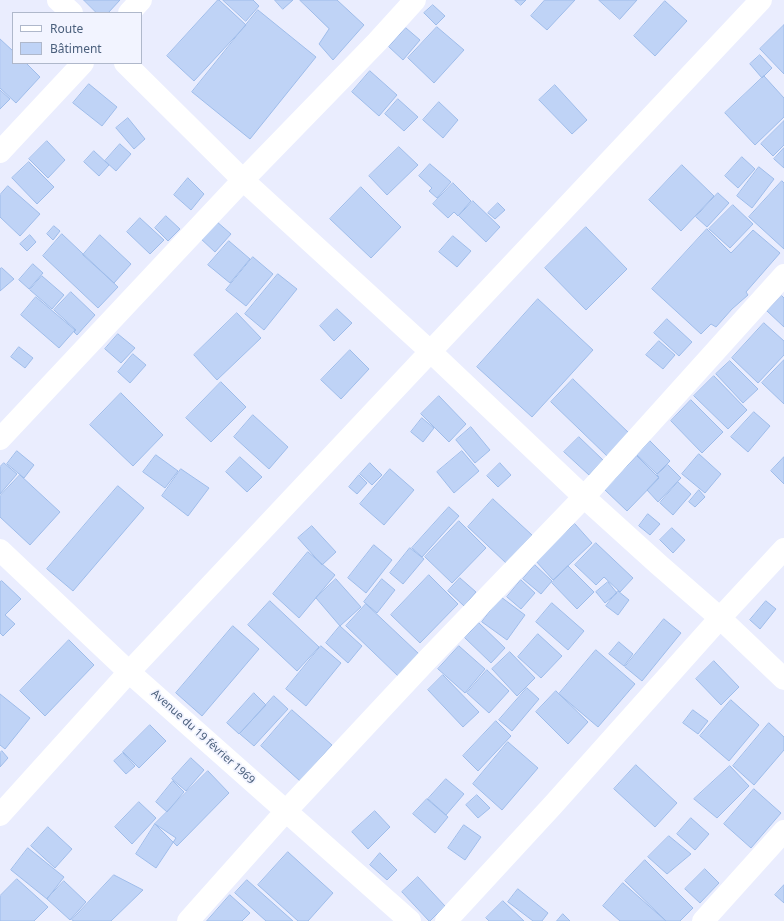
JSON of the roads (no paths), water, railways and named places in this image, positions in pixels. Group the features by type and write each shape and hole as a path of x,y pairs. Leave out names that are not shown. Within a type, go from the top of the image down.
{"street":[{"path":"58,0 71,12"},
{"path":"130,12 141,0"},
{"path":"0,439 243,180 377,42 415,0"},
{"path":"0,815 129,672 761,0"},
{"path":"0,152 82,64"},
{"path":"126,64 243,180 431,352 584,497 720,618 784,679"},
{"path":"188,921 286,812 427,660 584,497 784,275"},
{"path":"446,921 784,549"},
{"name":"Avenue du 19 février 1969","path":"0,550 129,672 410,921"},
{"path":"703,921 784,831"}]}
